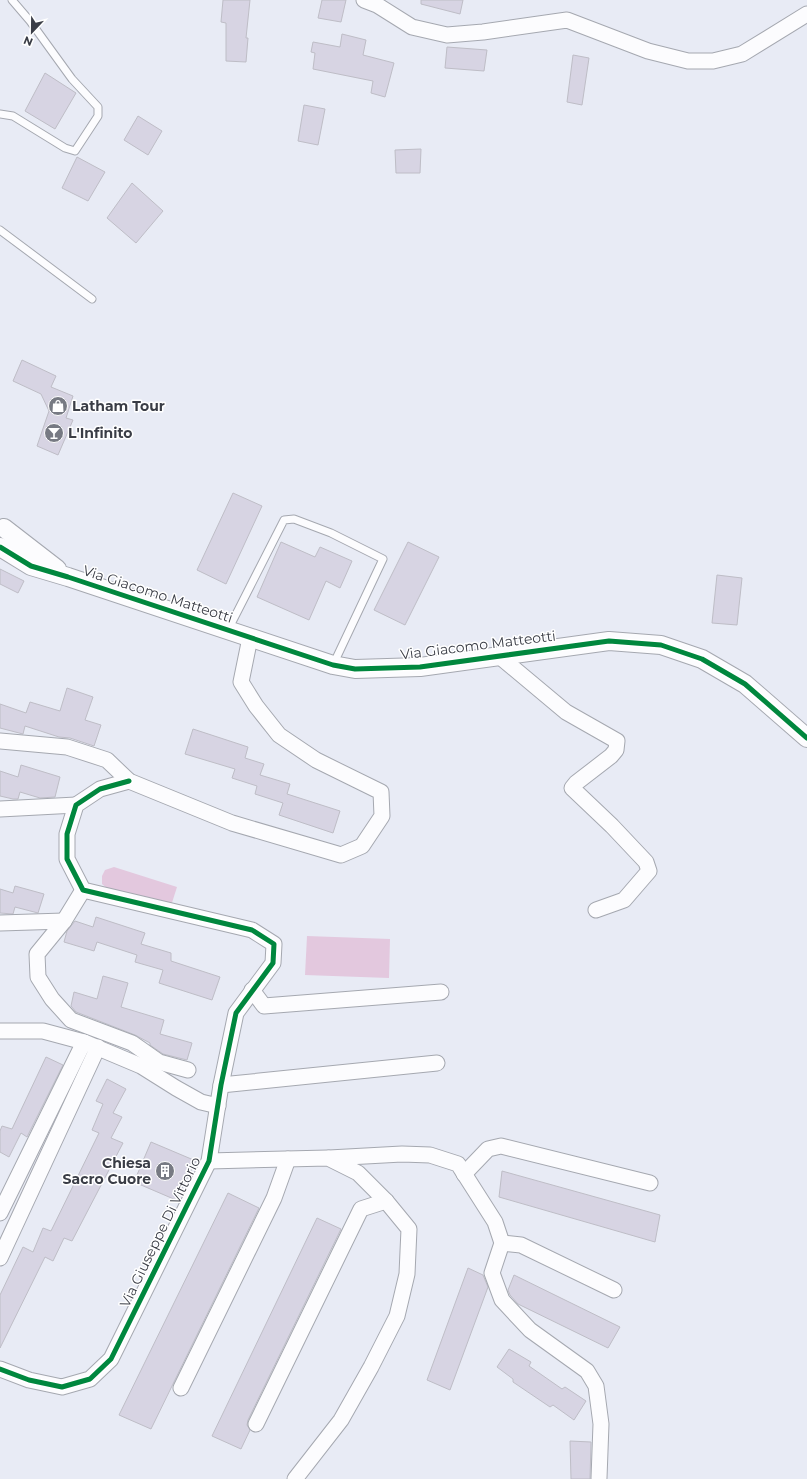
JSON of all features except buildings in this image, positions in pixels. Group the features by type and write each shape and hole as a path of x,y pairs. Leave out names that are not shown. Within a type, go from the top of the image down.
{"street":[{"path":"364,0 377,5 412,26 447,35 483,32 567,20 648,51 688,61 713,61 742,54 807,14"},
{"name":"Via Giacomo Matteotti","path":"1,526 68,577"},
{"name":"Via Giacomo Matteotti","path":"0,547 31,566 333,665 355,669 420,667 610,641 661,646 702,659 745,684 807,738"},
{"path":"0,741 67,747 107,760 129,781 232,823 341,855 362,846 382,816 381,792 316,760 279,736 256,706 241,682 250,638"},
{"path":"499,656 566,712 616,741 616,750 572,788 612,826 646,862 649,871 624,900 596,910"},
{"path":"0,809 76,805 100,789 129,781"},
{"path":"76,805 67,834 67,859 83,890 64,921 37,954 38,977 52,999 71,1020 132,1043 159,1062 188,1070"},
{"name":"Via Giuseppe Di Vittorio","path":"0,1369 29,1380 62,1386 90,1379 111,1359 209,1161 221,1085 236,1013 273,963 274,944 252,930 83,890"},
{"path":"0,923 64,921"},
{"path":"252,990 264,1006 441,992"},
{"path":"0,1031 43,1030 84,1042 141,1066 201,1102 218,1106"},
{"path":"0,1213 84,1042"},
{"path":"0,1258 98,1047"},
{"path":"221,1085 437,1063"},
{"path":"464,1174 488,1149 501,1146 650,1183"},
{"path":"209,1161 328,1158 402,1154 430,1155 458,1164 495,1222 502,1243 492,1273 502,1300 530,1330 587,1371 596,1386 601,1424 599,1478"},
{"path":"295,1479 341,1420 371,1367 396,1316 407,1274 409,1229 386,1201 358,1173 328,1158"},
{"path":"180,1388 274,1198 288,1159"},
{"path":"256,1424 361,1209 386,1201"},
{"path":"502,1243 521,1245 614,1290"}],"lane":[{"path":"0,114 13,116 65,148 76,152 98,116 98,107 72,79 30,21 12,0"},
{"path":"0,230 92,299"},
{"path":"228,630 284,520 294,519 331,533 383,559 333,665"}],"shaded area":[{"path":"114,867 177,887 170,909 108,889 102,884 102,876 105,870"},
{"path":"307,936 390,939 389,978 305,975"}],"cycle path":[{"path":"0,547 31,566 333,665 355,669 420,667 609,641 661,645 702,659 745,684 807,738"},
{"path":"0,1369 29,1380 62,1387 90,1379 111,1359 209,1161 221,1085 236,1013 273,963 274,944 252,930 83,890 67,859 67,834 76,805 100,789 129,781"}],"place":[{"name":"Latham Tour","path":"58,406"},
{"name":"L'Infinito","path":"54,433"},
{"name":"Chiesa Sacro Cuore","path":"165,1171"}]}
